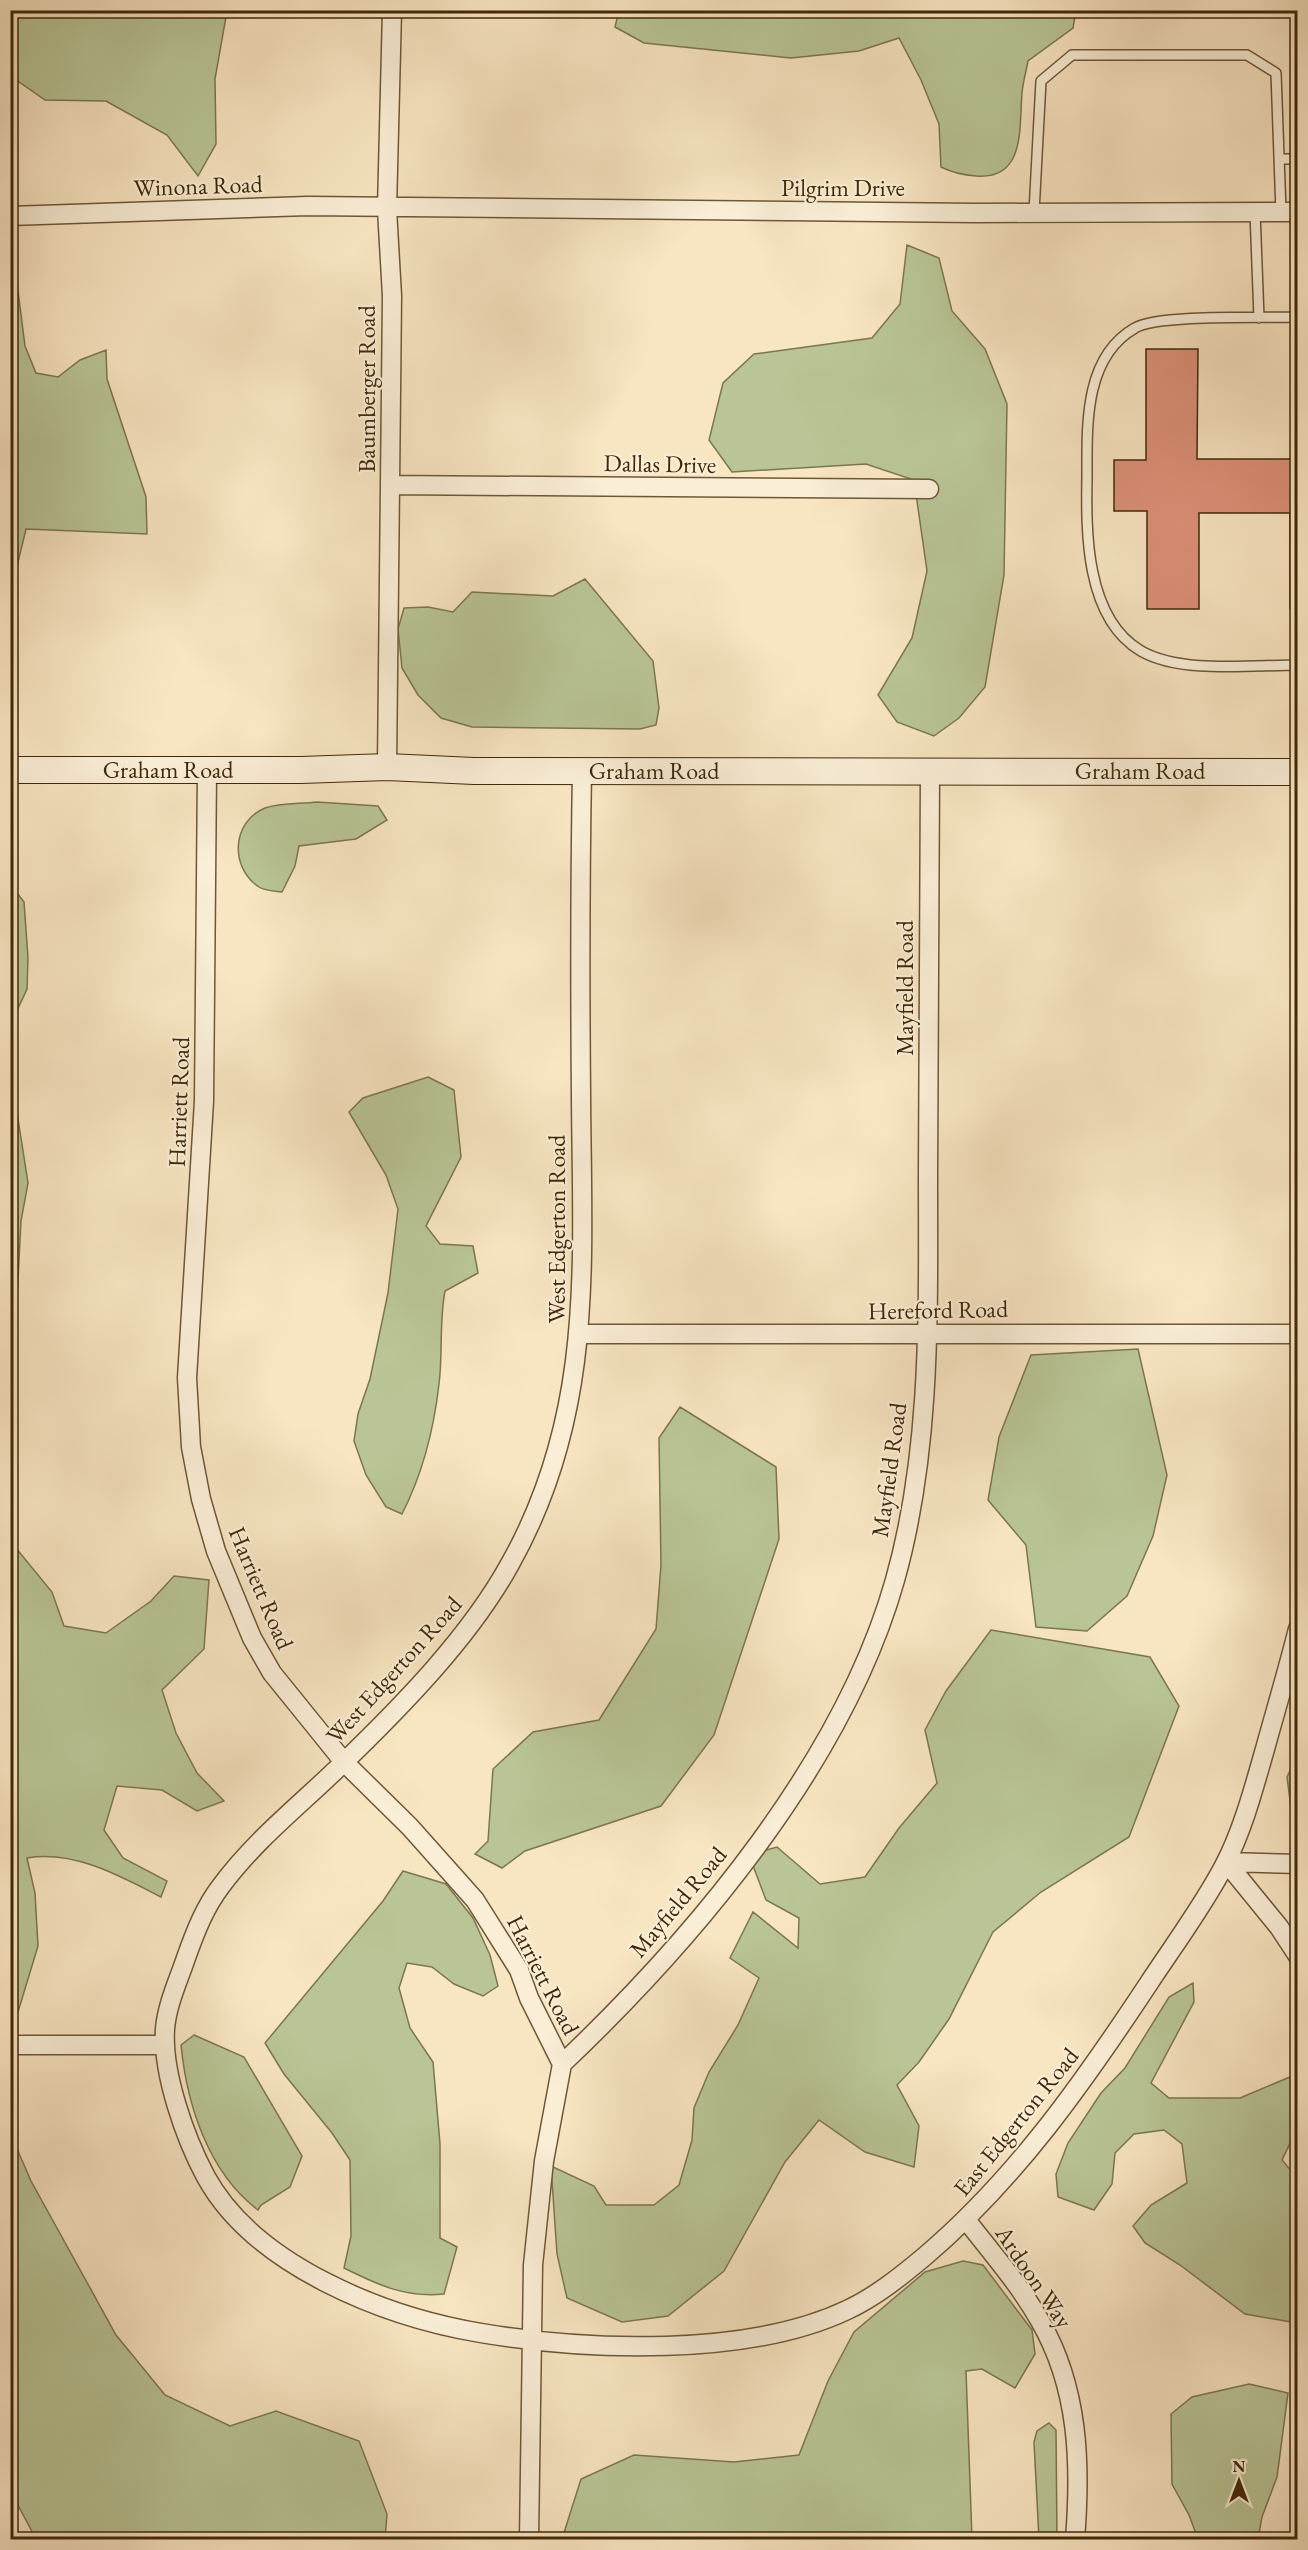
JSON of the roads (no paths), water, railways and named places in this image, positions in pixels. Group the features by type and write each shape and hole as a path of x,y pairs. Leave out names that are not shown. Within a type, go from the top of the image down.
{"main road":[{"name":"Graham Road","path":"10,770 387,767 582,771 1298,772"}],"street":[{"name":"Baumberger Road","path":"387,767 392,296 387,209 392,123 392,10"},
{"name":"Winona Road","path":"10,216 308,206 387,209"},
{"name":"Pilgrim Drive","path":"387,209 1289,212"},
{"name":"Dallas Drive","path":"391,485 929,489"},
{"name":"Harriett Road","path":"207,770 204,1101 187,1378 191,1447 201,1499 216,1551 252,1638 285,1690 344,1762 410,1827 475,1900 519,1970 529,1998 562,2064 544,2161 533,2265 530,2342 530,2540"},
{"name":"West Edgerton Road","path":"530,2342 456,2329 387,2308 321,2279 284,2258 249,2231 232,2214 204,2174 178,2107 165,2045 169,2007 195,1932 212,1897 254,1846 344,1762 471,1624 506,1572 541,1503 564,1434 580,1334 582,771"},
{"name":"Mayfield Road","path":"562,2064 615,2013 761,1839 789,1801 848,1697 885,1611 901,1559 917,1473 928,1336 930,771"},
{"name":"Hereford Road","path":"580,1334 928,1336 1004,1332 1298,1334"},
{"name":"East Edgerton Road","path":"530,2342 681,2344 750,2337 802,2326 837,2315 872,2296 967,2221 1016,2167 1082,2082 1226,1863 1254,1789 1298,1629"},
{"path":"1226,1863 1298,1864"},
{"path":"1226,1863 1279,1927 1298,1956"},
{"path":"10,2045 165,2045"},
{"name":"Ardoon Way","path":"967,2221 1019,2288 1042,2323 1063,2375 1073,2410 1077,2444 1075,2540"}],"lane":[{"path":"1034,212 1041,81 1072,55 1247,55 1276,73 1280,159 1289,212"},
{"path":"1280,159 1298,159"},
{"path":"1255,212 1258,318"},
{"path":"1298,317 1164,320 1137,326 1114,343 1101,366 1087,412 1086,532 1096,587 1112,624 1139,650 1164,661 1197,665 1298,665"}]}
